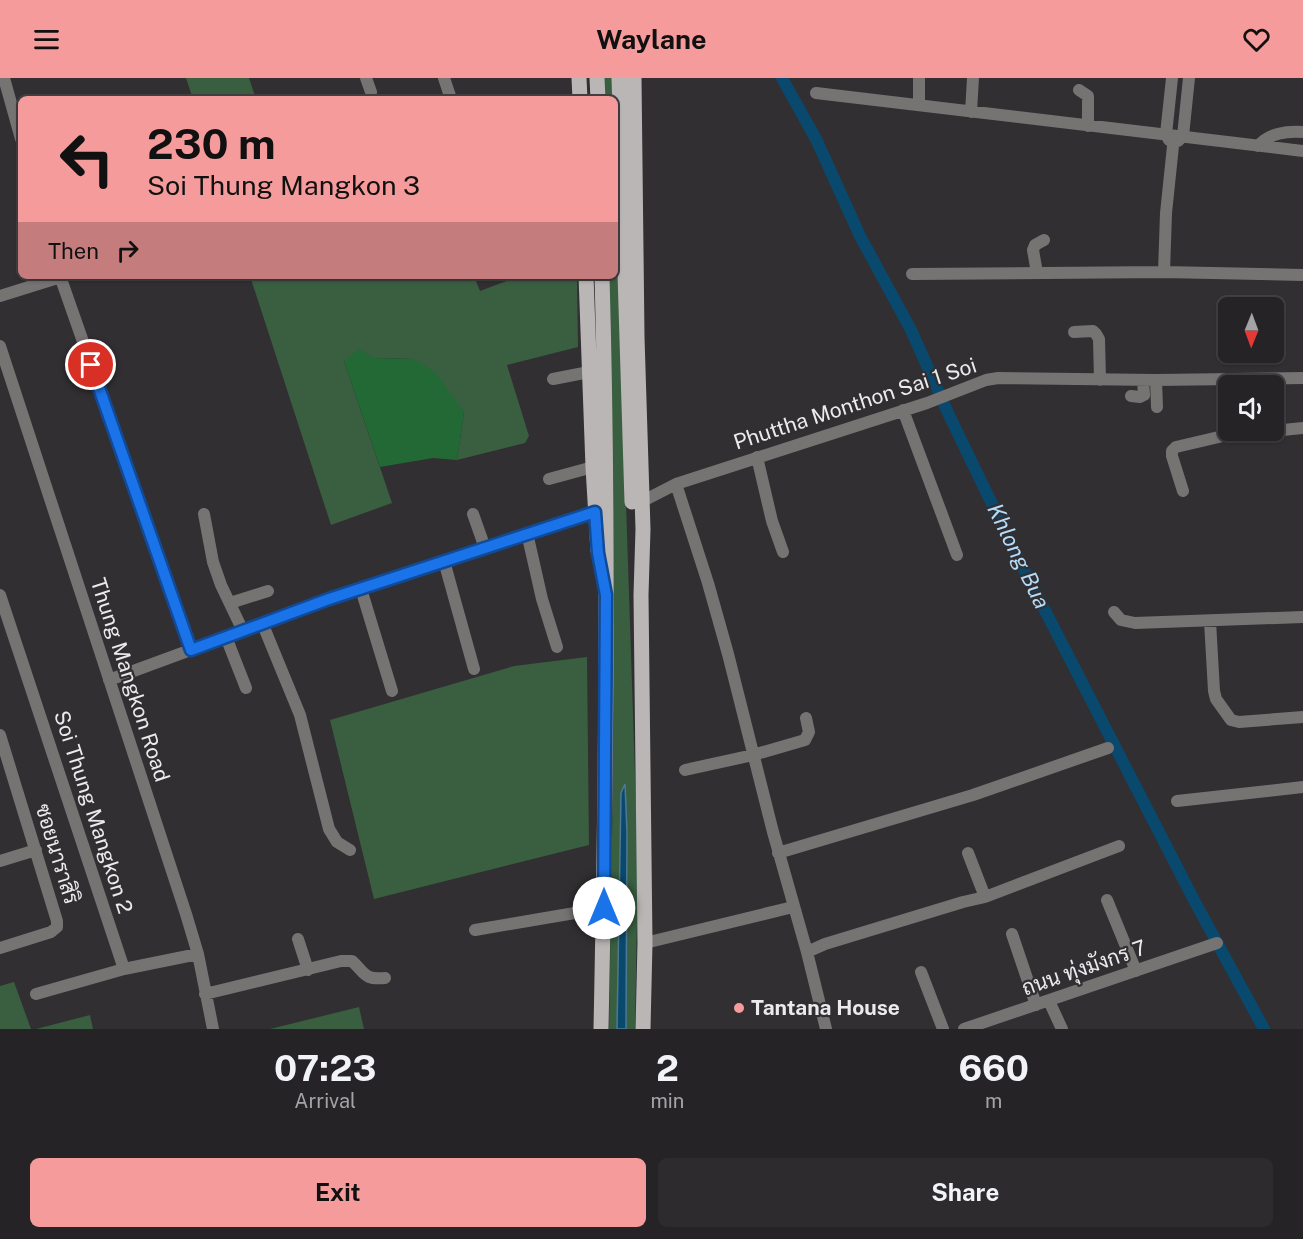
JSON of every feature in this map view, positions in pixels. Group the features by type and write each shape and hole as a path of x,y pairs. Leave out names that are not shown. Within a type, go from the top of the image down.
{"main road":[{"path":"579,78 580,96"},
{"path":"597,78 598,96"},
{"path":"619,78 625,332 633,518 641,595"},
{"path":"634,78 637,337 643,501 641,595 645,943 643,1029"},
{"path":"586,279 592,467 598,553 606,595"},
{"path":"602,279 607,508 602,1029"}],"street":[{"path":"4,78 18,128"},
{"path":"366,78 371,92"},
{"path":"444,78 450,96"},
{"path":"919,78 919,105"},
{"path":"970,112 973,78"},
{"path":"1164,272 1166,213 1173,146 1166,134 1172,78"},
{"path":"1173,146 1183,136 1189,78"},
{"path":"1079,90 1088,96 1088,126"},
{"path":"816,93 1303,151"},
{"path":"1258,146 1276,134 1292,131 1303,132"},
{"path":"1037,273 1033,250 1035,244 1044,240"},
{"path":"912,274 1164,272 1303,274"},
{"path":"0,296 52,279"},
{"path":"62,279 191,650"},
{"path":"1074,332 1093,332 1099,339 1100,380"},
{"name":"Thung Mangkon Road","path":"0,346 198,954 213,1029"},
{"path":"553,379 589,372"},
{"name":"Phuttha Monthon Sai 1 Soi","path":"643,501 676,484 927,403 986,380 998,378 1100,380 1303,378"},
{"path":"1131,396 1144,395 1143,380"},
{"path":"1156,380 1157,407"},
{"path":"903,410 957,555"},
{"path":"1183,491 1172,456 1172,451 1176,447 1223,436 1303,428"},
{"path":"757,457 772,521 783,552"},
{"path":"549,479 592,467"},
{"path":"676,484 708,583 826,1029"},
{"path":"110,680 361,589 595,512"},
{"path":"204,514 220,585 243,631"},
{"path":"473,514 485,548"},
{"path":"527,533 557,647"},
{"path":"444,561 474,669"},
{"path":"361,589 392,692"},
{"path":"230,603 268,591"},
{"name":"Soi Thung Mangkon 2","path":"0,595 124,969"},
{"path":"1114,612 1121,620 1135,623 1303,617"},
{"path":"1210,621 1214,691 1216,699 1231,720 1239,722 1303,717"},
{"path":"263,625 300,715 329,829 337,842 350,850"},
{"path":"226,637 246,688"},
{"path":"685,770 753,755 805,740 809,732 806,718"},
{"name":"ซอยนาราสิริ","path":"0,735 6,775 36,850 57,921 57,927 51,932 0,948"},
{"path":"778,853 984,791 1108,748"},
{"path":"1177,801 1303,787"},
{"path":"807,952 825,944 985,897 1119,846"},
{"path":"0,861 36,850"},
{"path":"968,853 985,897"},
{"path":"1107,900 1136,971"},
{"path":"475,930 604,908"},
{"path":"645,943 793,908"},
{"path":"1012,934 1036,1005"},
{"path":"298,939 308,970"},
{"name":"ถนน ทุ่งมังกร 7","path":"966,1029 1217,943"},
{"path":"36,994 124,969 198,954"},
{"path":"206,994 352,961 368,977 385,978"},
{"path":"921,972 943,1029"},
{"path":"1049,1001 1062,1029"}],"green space":[{"path":"186,78 249,78 255,96 192,96"},
{"path":"590,78 626,78 626,503 638,865 635,1029 626,1029 627,833 625,786 621,793 617,1029 609,1029 613,773 612,425 603,279 618,279 618,96 591,96"},
{"path":"251,279 475,279 480,291 512,279 577,279 578,347 507,365 529,436 525,443 457,460 464,412 413,359 374,358 344,361 392,503 331,525"},
{"path":"359,349 374,358 413,359 435,372 464,412 457,460 433,458 380,467 344,361"},
{"path":"587,657 589,845 374,899 330,720 514,666"},
{"path":"14,982 31,1029 0,1029 0,986"},
{"path":"359,1007 364,1029 270,1029"},
{"path":"90,1015 93,1029 36,1029"}],"water":[{"path":"625,784 626,1029 617,1029 621,793"}],"waterway":[{"name":"Khlong Bua","path":"782,78 817,141 860,236 911,330 1020,562 1195,902 1264,1029"}],"place":[{"name":"Tantana House","path":"739,1008"}],"route":[{"path":"91,365 191,650 329,599 595,512 598,553 606,595 604,908"}]}
